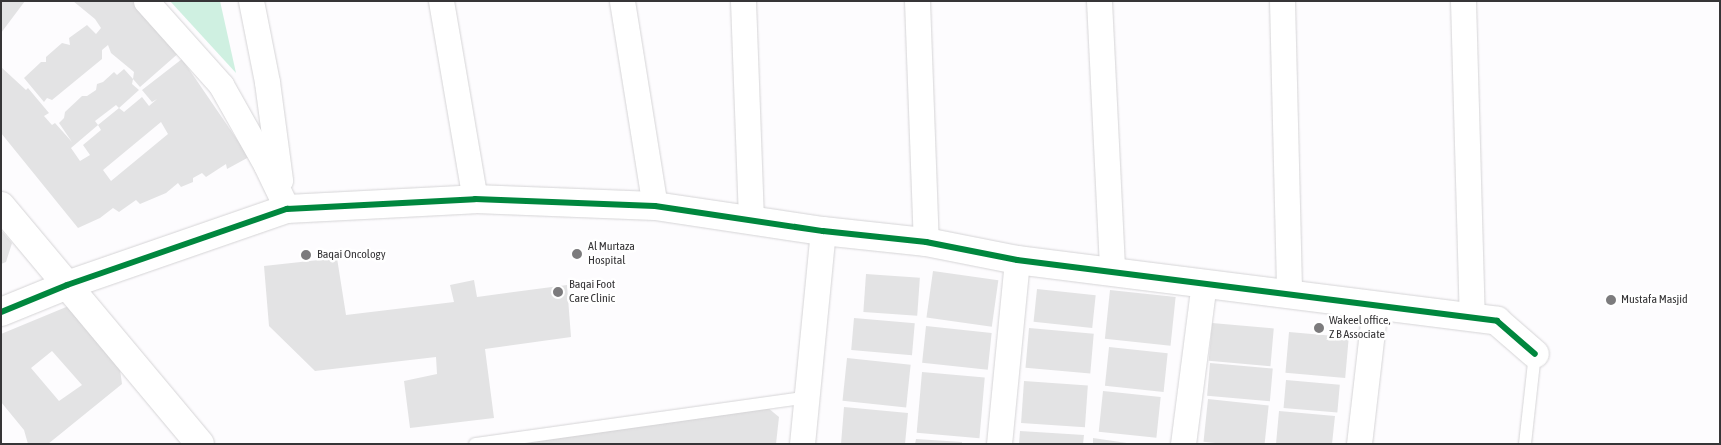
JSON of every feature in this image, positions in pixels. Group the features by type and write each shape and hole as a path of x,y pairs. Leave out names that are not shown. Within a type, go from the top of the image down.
{"street":[{"path":"146,1 221,85 266,165 287,209"},
{"path":"251,1 267,82 278,173 287,209"},
{"path":"441,1 474,199"},
{"path":"622,1 654,206"},
{"path":"742,1 750,220"},
{"path":"917,1 926,242"},
{"path":"1099,1 1112,271"},
{"path":"1282,1 1289,294"},
{"path":"1463,1 1472,318"},
{"path":"1,312 67,284 287,209 474,199 654,206 824,231 926,242 1017,260 1497,321 1535,354"},
{"path":"1,206 200,444"},
{"path":"802,444 824,231"},
{"path":"999,444 1017,260"},
{"path":"1183,444 1204,283"},
{"path":"1359,444 1375,306"}],"lane":[{"path":"1525,444 1535,354"},
{"path":"475,444 808,397"}],"green space":[{"path":"170,1 220,1 236,73"}],"building":[{"path":"1,1 25,1 1,33"},
{"path":"73,1 139,1 181,51 140,87 133,79 134,72 111,53 108,45 102,50 102,59 52,100 47,98 44,102 24,78 41,62 46,62 46,57 62,43 70,45 69,38 87,25 96,34 101,28 95,19"},
{"path":"182,59 249,157 227,169 226,164 206,177 202,173 193,178 193,182 181,187 178,183 166,193 140,204 136,200 119,212 113,208 100,218 78,228 1,133 1,67 26,90 28,88 49,113 44,116 52,125 55,123 72,142 59,123 64,118 65,112 82,96 87,96 96,90 97,84 103,82 114,72 117,75 124,69 133,79 132,84 139,90 119,108 124,112 142,97 149,106 157,99 152,102 142,90","holes":["116,105 119,108 98,125 95,121","161,122 168,134 111,181 103,170","98,125 101,130 83,145 90,155 80,161 71,148"]},
{"path":"1,230 12,243 6,262 1,264"},
{"path":"337,258 346,315 454,302 450,285 474,280 477,297 567,285 571,337 485,349 494,418 410,428 404,381 437,374 436,357 315,371 269,326 264,266"},
{"path":"933,271 998,280 992,327 926,318"},
{"path":"866,274 920,278 917,316 863,312"},
{"path":"1037,289 1096,295 1092,328 1034,322"},
{"path":"1110,290 1176,297 1171,346 1105,339"},
{"path":"71,305 119,362 122,384 48,444 28,444 24,430 1,402 1,334","holes":["52,351 82,385 59,401 31,368"]},
{"path":"854,318 915,323 912,355 851,350"},
{"path":"1212,323 1274,328 1270,366 1209,361"},
{"path":"926,326 992,333 988,370 922,363"},
{"path":"1029,328 1094,334 1090,374 1026,368"},
{"path":"1289,332 1349,337 1345,378 1285,373"},
{"path":"1109,347 1168,353 1164,392 1105,386"},
{"path":"847,358 911,365 906,407 843,401"},
{"path":"1210,363 1273,368 1270,401 1207,396"},
{"path":"922,372 985,377 979,438 917,433"},
{"path":"1286,380 1340,385 1337,413 1284,408"},
{"path":"1024,381 1088,385 1085,427 1021,423"},
{"path":"1103,391 1161,397 1156,438 1099,432"},
{"path":"1208,399 1269,405 1265,444 1204,442"},
{"path":"844,407 908,413 905,444 841,444"},
{"path":"768,408 779,417 776,444 519,444"},
{"path":"1279,411 1335,416 1332,444 1276,444"},
{"path":"1020,431 1084,435 1083,444 1019,444"},
{"path":"1093,438 1127,443 1127,444 1093,444"},
{"path":"916,439 962,442 962,444 915,444"}],"cycle path":[{"path":"1,312 67,285 287,209 475,199 655,206 823,231 926,242 1017,260 1497,321 1535,354"}],"place":[{"name":"Al Murtaza Hospital","path":"577,254"},
{"name":"Baqai Oncology","path":"306,255"},
{"name":"Baqai Foot Care Clinic","path":"558,292"},
{"name":"Mustafa Masjid","path":"1611,300"},
{"name":"Wakeel office, Z B Associate","path":"1319,328"}]}
